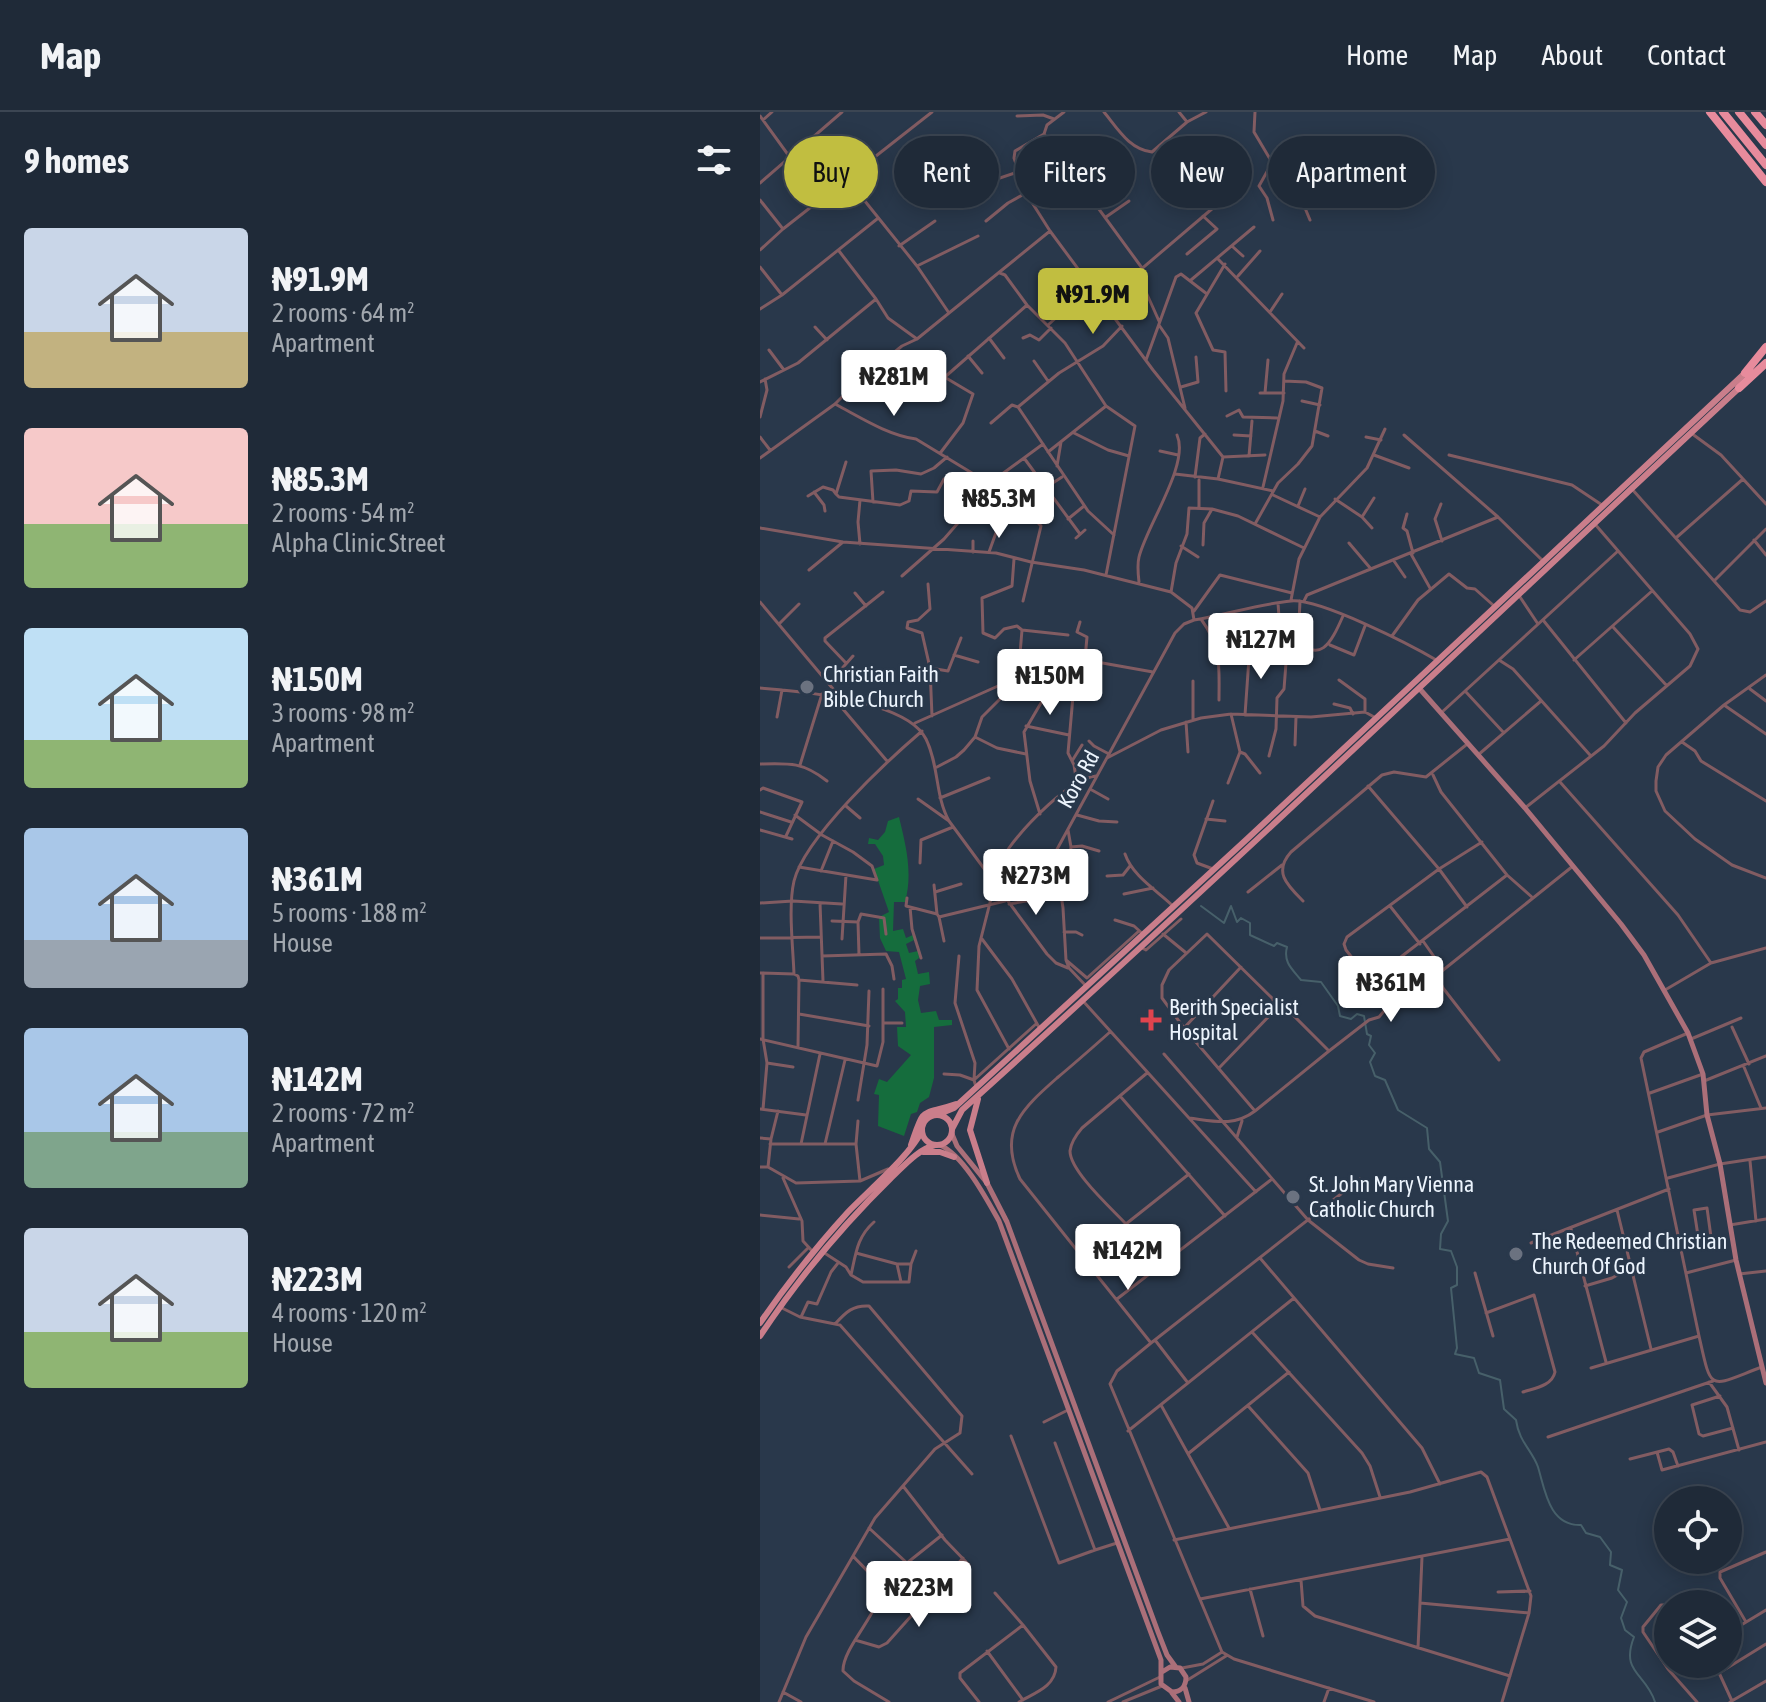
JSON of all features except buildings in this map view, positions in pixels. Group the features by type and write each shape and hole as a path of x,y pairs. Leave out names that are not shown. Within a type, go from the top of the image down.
{"highway":[{"path":"1710,112 1766,182"},
{"path":"1723,112 1766,165"},
{"path":"1739,112 1766,145"},
{"path":"1755,112 1766,125"},
{"path":"1745,373 1766,347"},
{"path":"1745,373 1766,353"},
{"path":"1739,388 1766,365"}],"main road":[{"path":"760,1323 810,1250 916,1143 927,1120 951,1110 975,1083 1087,987 1096,974 1174,907 1745,373"},
{"path":"760,1336 823,1252 873,1196 919,1153 948,1141 959,1114 1336,768 1418,687 1739,388"},
{"path":"1418,687 1525,808 1621,924 1665,990 1690,1036 1704,1077 1707,1115 1720,1164 1736,1260 1766,1383"},
{"path":"979,1096 970,1130 987,1183 1007,1222 1167,1655 1185,1674 1189,1702"},
{"path":"909,1150 918,1120 923,1114 959,1103"},
{"path":"937,1115 947,1119 957,1146 987,1183"},
{"path":"922,1130 925,1138 954,1157 986,1198 999,1221 1161,1660 1162,1686 1172,1692 1179,1702"},
{"path":"919,1153 937,1151 954,1157"},
{"path":"1161,1674 1167,1668 1178,1667"},
{"path":"1172,1692 1179,1691 1185,1683"}],"street":[{"path":"772,112 762,118 784,149"},
{"path":"813,136 842,112"},
{"path":"878,156 932,112"},
{"path":"1041,136 1047,125 1064,112"},
{"path":"1104,112 1130,144 1141,151 1152,152 1187,122 1206,112"},
{"path":"1179,112 1187,122"},
{"path":"1255,112 1254,132 1268,153"},
{"path":"1017,116 1043,115 1054,119"},
{"path":"760,183 784,161"},
{"path":"1268,170 1259,186 1268,202"},
{"path":"986,221 1015,199"},
{"path":"760,200 783,229"},
{"path":"760,250 811,208"},
{"path":"870,208 917,266 949,313"},
{"path":"1035,208 1146,360 1223,457"},
{"path":"1099,208 1142,268"},
{"path":"1106,217 1119,208"},
{"path":"1104,301 1213,208"},
{"path":"1270,208 1273,220"},
{"path":"1305,208 1310,220"},
{"path":"1187,254 1217,229 1203,216"},
{"path":"760,309 878,219"},
{"path":"899,246 935,221"},
{"path":"1191,280 1254,227"},
{"path":"760,458 835,404 902,346 917,339 1050,231"},
{"path":"917,266 978,236"},
{"path":"1233,247 1243,256"},
{"path":"838,250 888,318 917,339"},
{"path":"1238,276 1260,251"},
{"path":"1218,259 1238,276 1304,348"},
{"path":"1225,264 1196,313 1213,350 1225,352 1226,391"},
{"path":"760,267 782,295"},
{"path":"1137,272 1168,338 1185,408"},
{"path":"1000,273 1005,275 1027,305 1050,326 1078,361 1106,406 1135,426 1106,575"},
{"path":"1146,360 1176,277 1183,274 1207,294"},
{"path":"1023,338 1030,335 1039,340 1091,286"},
{"path":"1270,312 1282,294"},
{"path":"760,417 767,390 763,380 798,363 876,299"},
{"path":"945,378 1027,305"},
{"path":"1018,407 1048,381 1103,346 1122,326"},
{"path":"815,327 827,340"},
{"path":"989,338 1004,358"},
{"path":"1263,487 1284,393 1284,374 1297,343"},
{"path":"769,350 784,370"},
{"path":"968,356 982,373"},
{"path":"1181,387 1198,382 1196,357"},
{"path":"886,359 933,379 939,375 973,395 963,423 941,452"},
{"path":"1268,360 1263,393 1284,393"},
{"path":"1034,361 1048,381"},
{"path":"1255,524 1273,493 1311,447 1315,431 1322,388 1306,382 1284,381"},
{"path":"1302,401 1320,405"},
{"path":"835,404 870,423 916,439 941,452 990,485"},
{"path":"991,423 1012,405 1018,407 1084,505 1114,535"},
{"path":"1048,452 1106,406"},
{"path":"1227,416 1239,410 1243,417 1277,418"},
{"path":"1249,456 1252,421"},
{"path":"1291,600 1304,548 1320,517 1361,476 1385,429"},
{"path":"1315,431 1328,436"},
{"path":"1072,433 1129,456"},
{"path":"1691,433 1721,455 1766,504"},
{"path":"1199,508 1197,478 1200,438 1205,434"},
{"path":"1139,584 1138,558 1174,474 1180,443 1177,435"},
{"path":"1234,435 1251,436"},
{"path":"1404,435 1543,561"},
{"path":"760,437 770,450"},
{"path":"1366,437 1381,440"},
{"path":"1057,466 1061,442"},
{"path":"902,576 933,550 998,477 1043,444"},
{"path":"1160,451 1178,455"},
{"path":"1223,457 1265,455"},
{"path":"1374,455 1409,468"},
{"path":"1449,455 1572,485 1602,505"},
{"path":"873,502 871,471 896,470 921,474 934,468 947,456"},
{"path":"1218,479 1223,457"},
{"path":"1024,458 1078,536 1085,530"},
{"path":"836,494 846,462"},
{"path":"1174,474 1263,487 1320,517"},
{"path":"1045,488 1064,476"},
{"path":"998,477 1009,489"},
{"path":"808,496 828,488 836,494 860,500 900,505 909,501 911,491 937,492 944,479 979,501"},
{"path":"1677,537 1743,479"},
{"path":"1631,488 1743,611 1753,611 1766,601"},
{"path":"1298,506 1305,489"},
{"path":"814,492 825,511"},
{"path":"1362,517 1374,498"},
{"path":"1335,499 1362,517 1372,528"},
{"path":"860,500 860,544"},
{"path":"1441,504 1435,519 1442,541"},
{"path":"1068,519 1084,505"},
{"path":"1023,601 1041,526 1025,509"},
{"path":"1171,592 1181,546 1188,531 1188,509 1212,509 1255,524 1304,548"},
{"path":"1203,545 1203,526 1212,509"},
{"path":"1407,514 1403,528 1407,531 1412,554 1430,588"},
{"path":"1343,616 1330,645 1322,650 1313,649 1293,637 1302,601 1307,595 1498,517"},
{"path":"989,552 1001,519"},
{"path":"1525,808 1591,756 1690,666 1698,649 1690,634 1594,523"},
{"path":"760,528 860,544 989,552 1106,575 1171,592 1194,611"},
{"path":"1715,580 1766,529"},
{"path":"1754,540 1766,555"},
{"path":"973,541 973,552"},
{"path":"809,570 843,542"},
{"path":"1349,543 1371,569"},
{"path":"1181,546 1198,557"},
{"path":"1441,713 1618,551"},
{"path":"1015,558 1012,586 982,598 982,632 995,638 1004,629 1017,626 1022,630 1068,635"},
{"path":"1394,561 1405,577"},
{"path":"1292,593 1220,575 1194,611 1194,620 1291,600 1302,601 1392,636 1438,661"},
{"path":"1392,636 1407,613 1430,588 1451,575 1467,588 1475,589 1495,607"},
{"path":"928,584 930,609 918,620 908,622 907,628 922,633 930,668 932,716"},
{"path":"1574,660 1652,591"},
{"path":"845,662 825,639 883,592"},
{"path":"855,593 866,606"},
{"path":"1518,594 1538,624"},
{"path":"760,602 839,696"},
{"path":"1274,640 1278,628 1278,603"},
{"path":"779,624 799,604"},
{"path":"1201,619 1215,637 1219,700"},
{"name":"Koro Rd","path":"1087,987 1069,968 1066,960 1055,855 1175,633 1194,620"},
{"path":"1543,620 1626,723"},
{"path":"1080,622 1077,632 1087,637 1085,659"},
{"path":"1330,645 1354,655 1365,625"},
{"path":"1612,626 1667,686"},
{"path":"1018,679 1022,630"},
{"path":"930,668 948,671 961,638"},
{"path":"1245,715 1250,644"},
{"path":"954,655 978,662"},
{"path":"829,683 853,656"},
{"path":"1049,659 1065,659 1068,663"},
{"path":"915,723 1007,682 1076,660 1153,672"},
{"path":"1076,660 1068,753 1077,784"},
{"path":"1499,660 1513,669 1591,756"},
{"path":"1269,756 1278,696 1285,685 1286,663"},
{"path":"1040,814 1026,754 1025,726 1062,665"},
{"path":"1765,677 1724,705 1666,755 1658,767 1656,791 1662,806 1695,839 1750,873 1766,878"},
{"path":"1339,680 1365,699 1365,712"},
{"path":"1193,681 1193,720"},
{"path":"935,767 956,757 975,737 982,717 1007,692 1007,682"},
{"path":"1749,687 1766,701"},
{"path":"760,688 839,696 915,723 922,731 935,767 940,798 949,821 1047,954 1056,963 1069,968"},
{"path":"777,717 782,690"},
{"path":"1465,691 1504,733"},
{"path":"800,765 822,694"},
{"path":"831,695 887,761"},
{"path":"1478,755 1541,701"},
{"path":"1334,704 1350,708 1353,714"},
{"path":"1724,705 1766,734"},
{"path":"1089,741 1108,756 1161,730 1193,720 1231,714 1296,717 1365,712 1376,718"},
{"path":"1228,783 1240,752 1231,714"},
{"path":"1295,745 1296,717"},
{"path":"1186,722 1188,752"},
{"path":"1025,726 1069,735"},
{"path":"794,974 793,901 799,867 846,806 887,761 922,731"},
{"path":"975,737 997,748 1026,754"},
{"path":"1682,742 1695,751 1701,761 1766,800"},
{"path":"1248,892 1282,865 1291,852 1367,786 1389,772 1424,777 1432,774 1468,743"},
{"path":"1072,761 1082,745"},
{"path":"1240,752 1260,773"},
{"path":"760,764 800,765 827,781"},
{"path":"1432,774 1441,792 1507,875 1533,898"},
{"path":"1009,1049 978,992 982,939 993,883 1010,848 1040,814 1077,784 1088,777 1097,776"},
{"path":"940,798 989,778"},
{"path":"1559,781 1678,915 1711,963"},
{"path":"1367,786 1439,869 1467,907"},
{"path":"760,790 763,788 802,802 786,836"},
{"path":"1090,789 1108,799"},
{"path":"918,799 949,821"},
{"path":"1213,801 1195,859 1197,863 1213,869"},
{"path":"846,806 860,818"},
{"path":"760,812 791,822"},
{"path":"795,815 872,866 877,880 799,867"},
{"path":"1077,815 1117,822"},
{"path":"1206,819 1225,821"},
{"path":"920,863 921,840 953,827"},
{"path":"760,830 792,839"},
{"path":"1060,885 1068,874 1071,847 1068,830"},
{"path":"821,871 833,841"},
{"path":"1389,1005 1344,944 1347,937 1439,869 1482,842"},
{"path":"1071,847 1088,847 1099,851"},
{"path":"1125,854 1130,866 1174,907"},
{"path":"1282,865 1283,878 1303,901"},
{"path":"1107,876 1123,875 1130,866"},
{"path":"1189,1118 1224,1123 1242,1121 1369,1020 1379,1017 1389,1005 1437,975 1573,866"},
{"path":"842,939 846,875"},
{"path":"1366,974 1384,970 1507,875"},
{"path":"935,892 961,884"},
{"path":"934,885 944,941"},
{"path":"1124,894 1153,888"},
{"path":"907,898 905,905 938,915 991,903 1061,895"},
{"path":"760,903 793,901 842,904"},
{"path":"820,903 823,981"},
{"path":"1390,905 1443,969"},
{"path":"910,907 912,929 921,958"},
{"path":"859,955 858,922 861,914 884,918 886,934"},
{"path":"1141,948 1145,951 1181,919"},
{"path":"1115,920 1141,933"},
{"path":"832,921 858,922"},
{"path":"1064,932 1082,935"},
{"path":"1163,934 1186,953"},
{"path":"1255,1111 1165,1005 1162,992 1169,970 1207,934 1329,1051"},
{"path":"760,938 821,937"},
{"path":"975,1083 1009,1049 1038,1027 1012,979 982,939"},
{"path":"1665,990 1711,963 1766,948"},
{"path":"822,956 888,955 894,979"},
{"path":"959,956 955,1003 975,1063 975,1083"},
{"path":"1066,960 1084,978 1096,974"},
{"path":"1184,1028 1241,967"},
{"path":"798,1047 798,976 762,973 762,1039 767,1063 761,1109 806,1115"},
{"path":"1437,975 1443,988 1499,1060"},
{"path":"799,980 857,985"},
{"path":"762,1039 877,1066 880,1064 883,989"},
{"path":"858,1100 869,1026 869,991"},
{"path":"1273,999 1273,1012"},
{"path":"1083,1001 1256,1192"},
{"path":"1219,1068 1273,1012 1285,1009"},
{"path":"799,1014 869,1026"},
{"path":"1739,1450 1727,1407 1708,1376 1642,1054 1731,1025 1741,1018"},
{"path":"883,1023 902,1023"},
{"path":"1658,1132 1707,1115 1764,1108 1731,1025"},
{"path":"1110,1032 1021,1112 1012,1136 1013,1158 1020,1179 1188,1383"},
{"path":"801,1144 820,1054"},
{"path":"1164,1054 1308,1220 1359,1260 1393,1268"},
{"path":"1649,1093 1766,1056"},
{"path":"825,1144 845,1060"},
{"path":"767,1063 793,1067"},
{"path":"1125,1223 1076,1168 1070,1151 1078,1133 1147,1073"},
{"path":"944,1074 960,1075 975,1083"},
{"path":"1120,1096 1225,1216"},
{"path":"768,1167 770,1141 778,1111"},
{"path":"858,1121 856,1144 860,1181"},
{"path":"1236,1137 1242,1121"},
{"path":"760,1138 801,1144 856,1144"},
{"path":"1667,1178 1720,1164 1766,1157"},
{"path":"1750,1160 1756,1221"},
{"path":"760,1167 768,1167 796,1183 860,1181 888,1169"},
{"path":"781,1174 793,1196 803,1225 803,1241 810,1250 789,1267"},
{"path":"1083,1258 1189,1174"},
{"path":"1117,1300 1272,1179"},
{"path":"1224,1654 1128,1431 1110,1381 1117,1371 1360,1179"},
{"path":"1531,1243 1669,1189"},
{"path":"1681,1250 1710,1239 1707,1208 1704,1207 1694,1210 1699,1242"},
{"path":"1617,1210 1651,1349"},
{"path":"760,1215 799,1219"},
{"path":"1730,1225 1766,1219"},
{"path":"851,1275 862,1233 874,1222"},
{"path":"1571,1229 1606,1362"},
{"path":"823,1252 846,1267 851,1275 869,1284 909,1282 916,1251"},
{"path":"856,1253 897,1264 911,1264"},
{"path":"1260,1258 1422,1448 1440,1484"},
{"path":"1686,1273 1736,1260"},
{"path":"800,1317 808,1302 817,1304 838,1263"},
{"path":"897,1264 901,1282"},
{"path":"1585,1286 1612,1278 1632,1267"},
{"path":"1739,1274 1766,1271"},
{"path":"1475,1273 1493,1336"},
{"path":"1486,1313 1534,1295 1555,1372 1554,1378 1545,1385 1523,1392"},
{"path":"1128,1431 1294,1298"},
{"path":"779,1702 806,1637 869,1528 935,1449 960,1433 963,1424 962,1416 879,1314 869,1306 858,1305 850,1309 835,1324"},
{"path":"780,1306 800,1317 840,1325 972,1474"},
{"path":"1252,1332 1362,1453 1370,1466 1380,1497"},
{"path":"1591,1368 1699,1336"},
{"path":"1548,1437 1762,1367"},
{"path":"1188,1454 1289,1372"},
{"path":"1720,1396 1692,1405 1699,1434 1703,1436 1733,1428"},
{"path":"1161,1405 1229,1528"},
{"path":"1248,1406 1308,1473 1320,1510"},
{"path":"1044,1422 1068,1410"},
{"path":"1011,1436 1059,1563 1117,1543"},
{"path":"1657,1452 1662,1470 1766,1442"},
{"path":"1055,1443 1095,1550"},
{"path":"1630,1459 1672,1450 1678,1466"},
{"path":"1174,1540 1440,1484 1477,1472 1484,1475 1530,1591 1529,1613 1502,1702"},
{"path":"903,1486 969,1565"},
{"path":"869,1528 907,1563 942,1535"},
{"path":"1199,1599 1510,1539"},
{"path":"1746,1622 1720,1578 1720,1572 1766,1552"},
{"path":"853,1556 880,1590 845,1658 843,1671 846,1676 889,1702"},
{"path":"1418,1648 1422,1557"},
{"path":"855,1640 879,1647 887,1643 963,1558"},
{"path":"1301,1580 1302,1601 1307,1611 1322,1619 1510,1676"},
{"path":"1250,1589 1263,1636"},
{"path":"1498,1592 1530,1591"},
{"path":"987,1651 1021,1701 1050,1684 1056,1675 1056,1667 995,1593"},
{"path":"1420,1603 1529,1613"},
{"path":"1742,1624 1766,1610"},
{"path":"1654,1614 1643,1627 1654,1648"},
{"path":"979,1702 960,1678 960,1673 1023,1625"},
{"path":"1742,1659 1766,1644"},
{"path":"1185,1683 1224,1654"},
{"path":"1178,1667 1203,1664 1224,1654 1374,1702"},
{"path":"1108,1702 1161,1674"},
{"path":"1676,1678 1697,1702"},
{"path":"1721,1678 1731,1701 1766,1681"},
{"path":"1123,1702 1162,1686"},
{"path":"1324,1702 1329,1688"},
{"path":"783,1692 801,1702"}],"green space":[{"path":"899,817 906,849 908,881 905,902 894,902 893,931 903,929 906,938 913,935 914,940 906,944 909,953 918,951 919,958 915,961 918,974 929,972 930,984 920,986 918,1000 921,1013 936,1011 939,1020 952,1020 952,1025 934,1027 934,1078 929,1097 920,1103 917,1112 911,1114 904,1136 878,1126 879,1095 874,1094 879,1079 887,1082 911,1055 898,1046 897,1027 906,1027 905,1012 895,1001 898,999 898,988 902,988 902,980 906,979 899,952 886,951 880,938 879,917 889,912 874,869 884,865 883,856 875,844 868,844 869,838 878,840 885,832 888,821"}],"waterway":[{"path":"1201,906 1224,923 1231,906 1237,922 1241,918 1250,923 1250,935 1274,946 1277,943 1287,947 1286,957 1292,969 1301,980 1321,982 1338,1006 1340,1016 1351,1019 1357,1014 1364,1016 1367,1034 1371,1036 1369,1045 1375,1053 1370,1062 1375,1076 1385,1080 1398,1110 1427,1128 1429,1149 1440,1162 1448,1221 1441,1234 1440,1249 1451,1251 1457,1267 1457,1285 1451,1288 1455,1354 1474,1358 1479,1373 1500,1380 1504,1409 1516,1420 1555,1513 1570,1524 1581,1525 1586,1533 1600,1537 1611,1552 1610,1565 1622,1570 1618,1590 1627,1602 1621,1618 1625,1630 1634,1637 1630,1658 1655,1702"}],"place":[{"name":"Christian Faith Bible Church","path":"807,687"},
{"name":"Berith Specialist Hospital","path":"1151,1020"},
{"name":"St. John Mary Vienna Catholic Church","path":"1293,1197"},
{"name":"The Redeemed Christian Church Of God","path":"1516,1254"}]}
